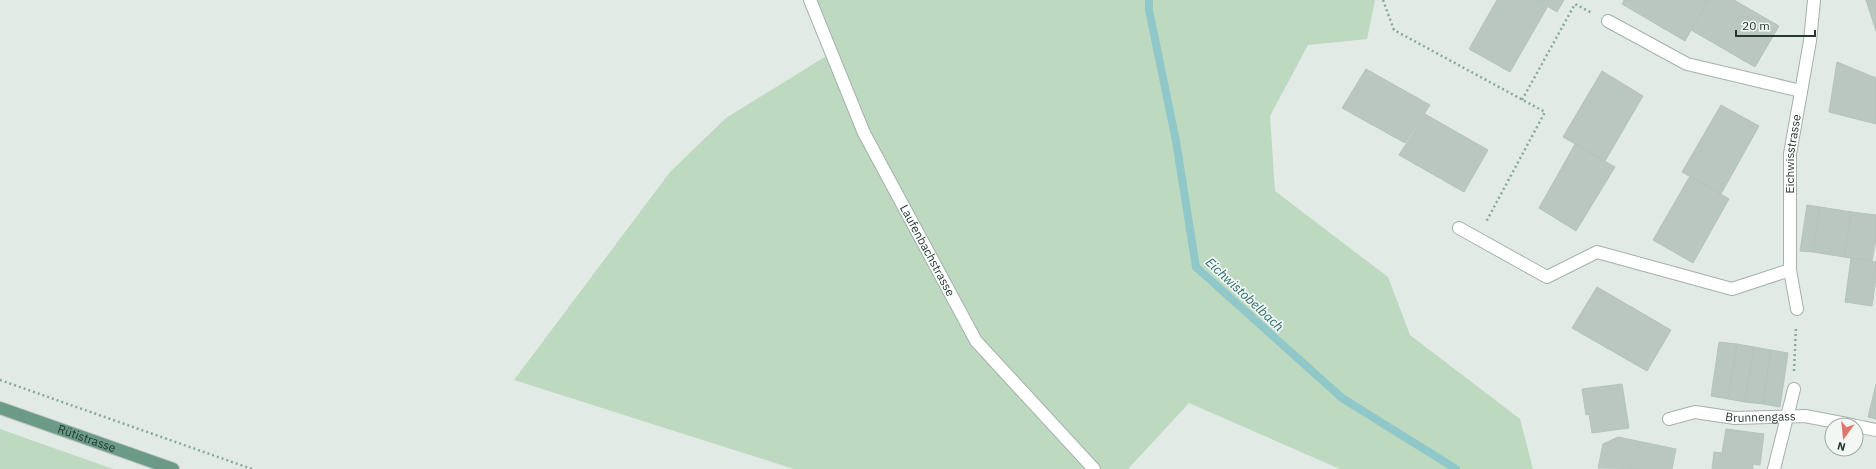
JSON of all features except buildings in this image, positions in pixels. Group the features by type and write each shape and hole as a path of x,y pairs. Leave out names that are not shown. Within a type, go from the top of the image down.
{"main road":[{"name":"Rütistrasse","path":"0,408 173,469"}],"street":[{"name":"Laufenbachstrasse","path":"810,0 864,133 976,341 1094,469"},
{"name":"Eichwisstrasse","path":"1796,309 1790,270 1790,154 1810,41 1814,0"},
{"path":"1608,21 1687,64 1801,91"},
{"path":"1459,228 1547,277 1597,252 1732,289 1790,270"},
{"path":"1774,469 1794,389"},
{"name":"Brunnengass","path":"1669,419 1695,412 1735,418 1805,416 1824,420"},
{"path":"1864,428 1876,430"}],"path":[{"path":"1383,0 1394,30 1545,112 1478,238"},
{"path":"1522,100 1575,4 1608,21"},
{"path":"1794,389 1796,309"},
{"path":"0,380 252,469"}],"green space":[{"path":"810,0 1375,0 1367,39 1308,45 1270,116 1275,191 1388,277 1410,335 1520,419 1533,469 1340,469 1189,403 1128,469 794,469 514,380 670,172 726,118 831,53"},
{"path":"0,429 113,469 0,469"}],"waterway":[{"name":"Eichwistobelbach","path":"1149,0 1149,10 1176,141 1196,267 1342,398 1456,469"}]}
